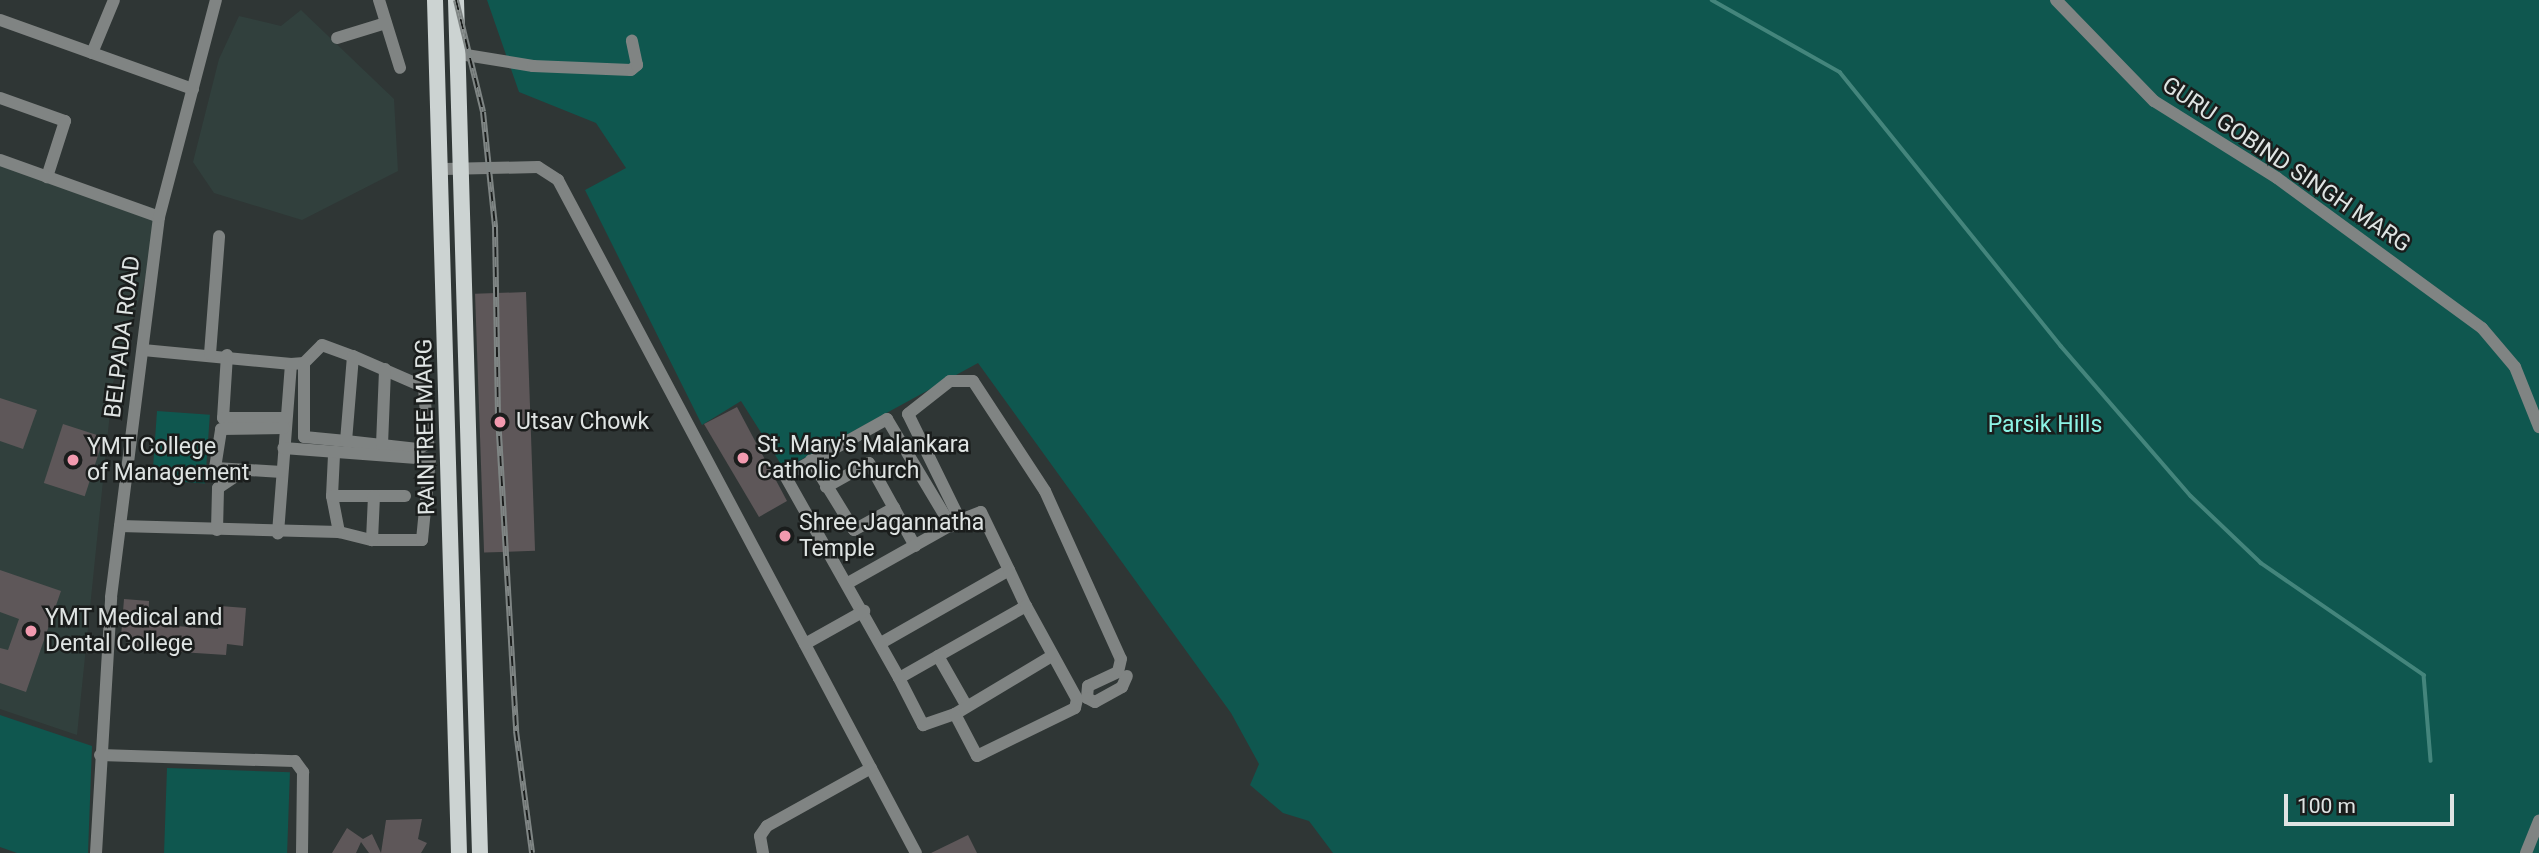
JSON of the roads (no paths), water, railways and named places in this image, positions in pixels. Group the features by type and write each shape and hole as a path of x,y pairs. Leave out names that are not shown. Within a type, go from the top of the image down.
{"main road":[{"name":"RAINTREE MARG","path":"435,0 444,169 459,853"},
{"name":"RAINTREE MARG","path":"456,0 464,169 480,853"}],"street":[{"path":"92,53 114,0"},
{"name":"BELPADA ROAD","path":"96,853 100,755 120,526 159,216 216,0"},
{"path":"379,0 400,68"},
{"name":"GURU GOBIND SINGH MARG","path":"2056,0 2154,101 2277,178 2482,328 2515,368 2539,427"},
{"path":"0,20 193,89"},
{"path":"337,38 386,23"},
{"path":"460,54 533,66 631,70 637,65 632,41"},
{"path":"0,98 65,121 47,177"},
{"path":"0,160 159,216"},
{"path":"444,169 538,167 558,180 916,853"},
{"path":"219,236 220,370"},
{"path":"220,354 223,418 284,427 304,435 418,449 428,443 424,387 322,345 298,364 284,427 278,534"},
{"path":"143,350 220,354 298,364"},
{"path":"346,441 353,356"},
{"path":"298,364 304,435"},
{"path":"382,445 385,369"},
{"path":"955,523 908,414 958,378 973,381 1045,491 1121,659 1118,672 1088,686 1087,698 1095,702 1113,692 1127,676"},
{"path":"955,523 887,419 788,473 786,480 849,583 923,725 955,714 1052,656"},
{"path":"282,474 215,468 221,429 284,427"},
{"path":"120,526 278,534 339,532 372,540 422,540 430,459 334,455 283,448"},
{"path":"334,455 332,496 339,532"},
{"path":"811,460 854,530 894,508"},
{"path":"826,487 869,463 915,546"},
{"path":"217,530 218,488 225,479 282,474"},
{"path":"332,496 405,496"},
{"path":"372,540 374,496"},
{"path":"849,583 955,523 981,512 1026,606 1077,699 1075,708 977,756 955,714"},
{"path":"881,643 1009,570"},
{"path":"899,678 1026,606"},
{"path":"805,644 864,611"},
{"path":"939,656 966,705"},
{"path":"100,755 295,761 303,772 302,853"},
{"path":"763,853 760,836 767,826 871,768"},
{"path":"2526,853 2539,820"}],"waterway":[{"path":"1712,0 1840,72 2061,346 2191,496 2261,563 2424,675 2431,761"}],"railway":[{"path":"456,0 483,112 495,227 498,416 516,731 532,853"}],"place":[{"name":"Utsav Chowk","path":"500,422"},
{"name":"St. Mary's Malankara Catholic Church","path":"743,458"},
{"name":"YMT College of Management","path":"73,460"},
{"name":"Shree Jagannatha Temple","path":"785,536"},
{"name":"YMT Medical and Dental College","path":"31,631"}],"park label":[{"name":"Parsik Hills","path":"2045,425"}]}
